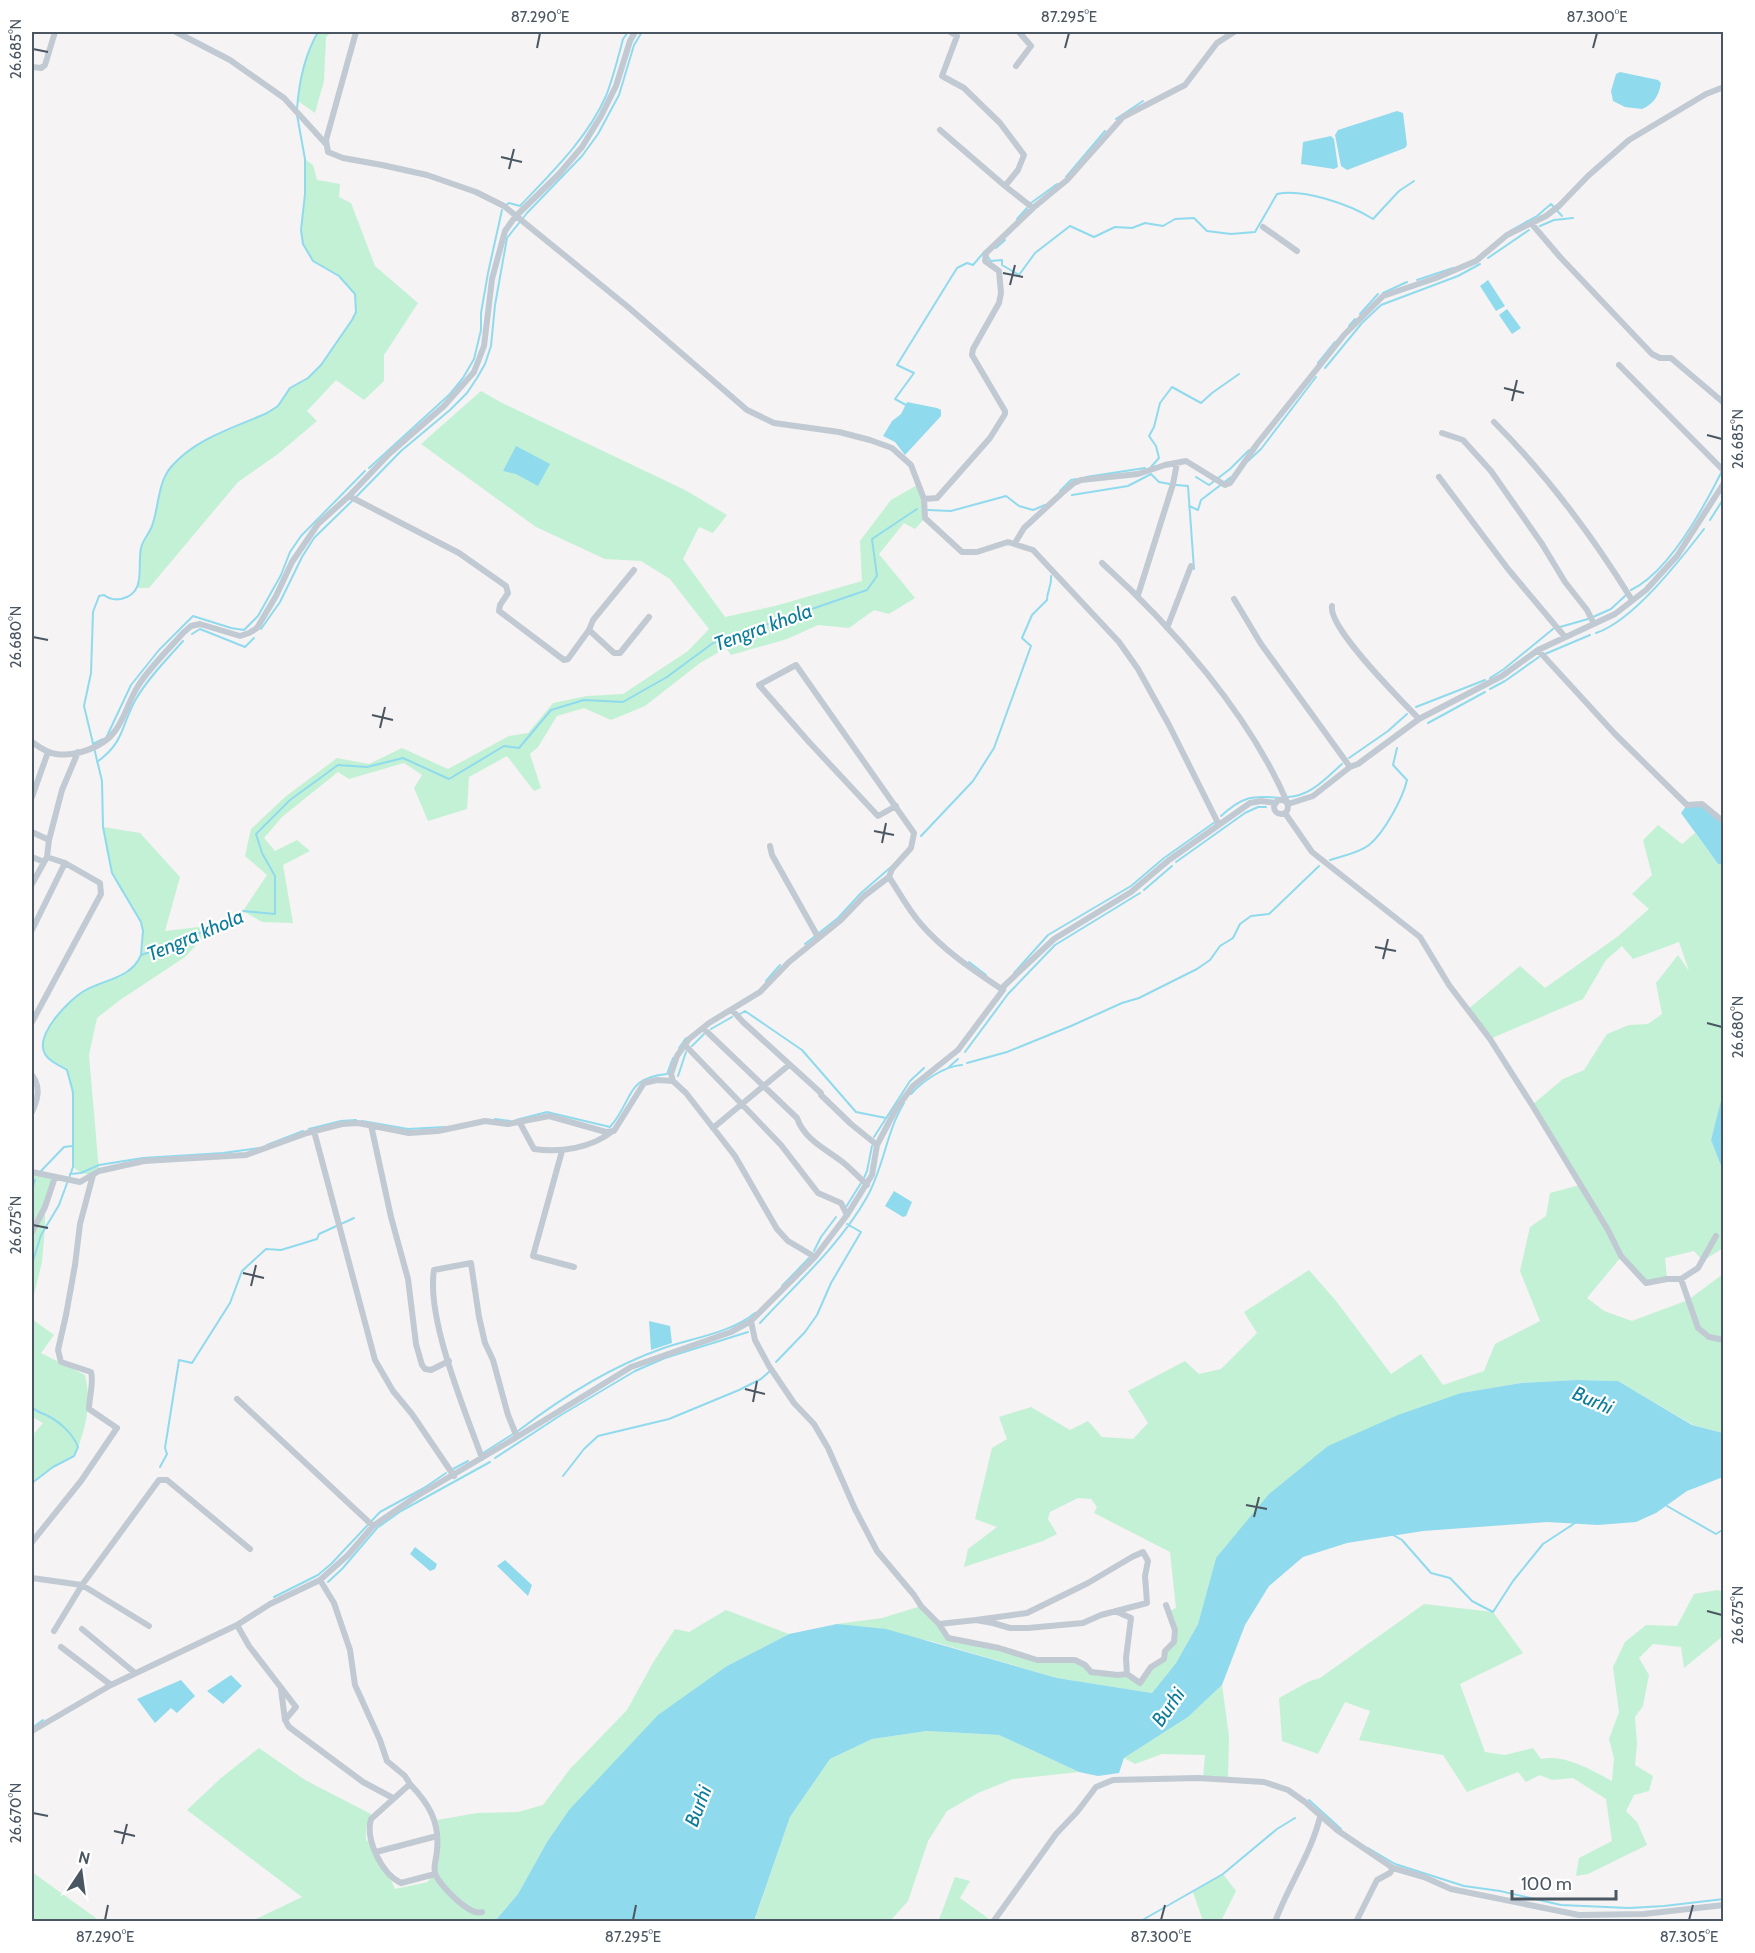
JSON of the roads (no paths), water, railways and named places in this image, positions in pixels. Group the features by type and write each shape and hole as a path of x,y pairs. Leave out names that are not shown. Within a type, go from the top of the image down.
{"street":[{"path":"32,67 41,68 45,65 55,33 45,32"},
{"path":"176,32 230,60 290,103 326,144 328,152 336,156 427,175 466,188 504,206 628,307 747,410 774,423 839,432 892,448 911,465 924,499 925,518 962,552 977,552 1008,542 1033,550 1119,642 1138,669 1165,717 1219,825"},
{"path":"326,144 356,32"},
{"path":"32,742 48,752 58,754 78,752 100,745 117,729 140,683 183,633 192,626 206,625 240,636 257,628 303,546 318,524 350,496 389,454 444,406 474,372 484,346 492,279 505,231 515,217 559,174 582,147 616,86 635,32"},
{"path":"950,32 957,36 942,76 964,88 1000,123 1024,155 1017,170 1005,186"},
{"path":"1016,66 1031,46 1019,32"},
{"path":"924,499 937,498 990,438 1004,418 1005,411 972,356 973,349 999,303 1001,293 999,271 987,262 985,257 988,251 1066,180 1123,117 1185,85 1217,43 1233,32"},
{"path":"1015,543 1024,528 1074,483 1081,480 1138,474 1186,461 1217,482 1225,485 1230,483 1257,444 1337,343 1383,296 1436,278 1476,261 1508,235 1546,216 1559,206 1629,140 1706,94 1724,87"},
{"path":"940,130 1033,208"},
{"path":"1531,223 1652,354 1660,358 1671,358 1724,403"},
{"path":"1263,227 1297,250"},
{"path":"1619,365 1724,471"},
{"path":"1494,422 1550,483 1632,600"},
{"path":"1442,434 1464,440 1491,471 1542,544 1565,582 1587,610 1594,624"},
{"path":"1138,595 1177,464"},
{"path":"1439,477 1508,569 1564,638"},
{"path":"32,1731 135,1673 237,1625 270,1604 320,1580 348,1555 371,1524 454,1476 632,1366 731,1332 751,1321 815,1257 847,1215 867,1185 872,1175 878,1145 896,1109 912,1086 958,1050 1004,986 1054,939 1124,897 1169,860 1250,803 1282,800 1287,803 1313,796 1419,719 1502,676 1538,650 1615,614 1646,590 1677,556 1724,483"},
{"path":"350,496 459,553 506,586 508,593 498,611 564,660 568,659 590,630 593,620 634,570"},
{"path":"1102,563 1138,595 1217,688 1279,784 1287,803 1288,810 1285,813"},
{"path":"1167,628 1191,566"},
{"path":"1234,598 1261,644 1350,767"},
{"path":"1332,606 1331,613 1345,638 1419,719"},
{"path":"590,630 617,654 649,617"},
{"path":"1538,650 1615,734 1687,806 1702,804 1724,822"},
{"path":"815,1257 788,1241 777,1228 747,1175 713,1128 673,1081 671,1074 677,1056 703,1028 760,992 789,962 889,877 892,869 911,848 914,833 896,806 796,665 759,685 878,816 896,806"},
{"path":"32,797 48,752"},
{"path":"32,884 46,859 62,790 78,752"},
{"path":"1276,802 1275,811 1280,814 1285,813"},
{"path":"1285,813 1312,852 1420,937 1449,985 1490,1039 1532,1105 1608,1230 1621,1256 1646,1283 1681,1279 1698,1268 1716,1236"},
{"path":"32,832 49,840"},
{"path":"770,846 777,865 818,937"},
{"path":"32,857 65,863 100,883 102,890 32,1022"},
{"path":"32,930 65,863"},
{"path":"889,877 919,922 934,937 954,956 1003,990"},
{"path":"732,1010 851,1124 878,1145"},
{"path":"703,1028 797,1118 801,1129 807,1135 867,1185"},
{"path":"685,1045 781,1145 818,1193 841,1203 847,1215"},
{"path":"713,1128 789,1065"},
{"path":"32,1075 38,1092 38,1101 32,1112"},
{"path":"520,1123 534,1149 562,1151 591,1144 614,1131 644,1083 657,1080 673,1081"},
{"path":"32,1172 76,1182 99,1171 144,1161 246,1155 314,1131 342,1124 371,1125 409,1133 438,1131 485,1122 520,1123 549,1116 597,1130 614,1131"},
{"path":"371,1125 391,1217 408,1279 416,1344 422,1365 425,1369 431,1370 449,1361"},
{"path":"314,1131 375,1360 393,1391 412,1414 454,1476"},
{"path":"562,1151 534,1256 574,1267"},
{"path":"32,1542 81,1481 117,1428 89,1409 89,1393 93,1378 91,1372 62,1362 58,1350 75,1265 80,1224 93,1175"},
{"path":"32,1232 45,1207 55,1177"},
{"path":"482,1458 441,1339 435,1306 434,1270 471,1263 479,1317 508,1415 517,1437"},
{"path":"1681,1279 1698,1328 1709,1337 1724,1340"},
{"path":"751,1321 755,1340 769,1366 794,1403 814,1425 828,1448 855,1509 877,1551 921,1606 939,1624 948,1638 999,1648 1037,1660 1075,1660 1085,1665 1091,1672 1127,1674 1140,1683 1150,1667 1164,1659 1166,1651 1174,1642 1174,1630 1166,1605"},
{"path":"237,1399 371,1524"},
{"path":"54,1631 82,1585 154,1484 163,1479 250,1549"},
{"path":"939,1624 1027,1613 1088,1584 1143,1552 1148,1561 1145,1576 1147,1603 1115,1611 1083,1623 1010,1628 976,1620"},
{"path":"32,1578 82,1585 149,1626"},
{"path":"320,1580 334,1603 350,1650 355,1685 387,1761 405,1776 425,1799 433,1815 437,1836 435,1874 459,1902 472,1912 478,1914 482,1912"},
{"path":"1115,1611 1131,1618 1126,1658 1127,1674"},
{"path":"237,1625 249,1646 296,1707 285,1720"},
{"path":"82,1629 135,1673"},
{"path":"61,1647 111,1686"},
{"path":"281,1689 285,1720 289,1727 363,1782 393,1798"},
{"path":"993,1922 1056,1834 1096,1787 1113,1780 1198,1778 1264,1782 1288,1790 1320,1817 1393,1868 1424,1877 1451,1889 1579,1915 1644,1914 1724,1905"},
{"path":"410,1784 371,1819 371,1839 391,1877 401,1882 435,1874"},
{"path":"1275,1922 1281,1904 1316,1835 1320,1817"},
{"path":"376,1852 437,1836"},
{"path":"1356,1922 1377,1880 1393,1868"}],"water":[{"path":"1620,72 1658,80 1661,83 1653,102 1642,109 1625,107 1613,101 1611,91 1616,74"},
{"path":"1397,111 1403,113 1407,145 1405,148 1347,170 1341,166 1335,135 1338,130"},
{"path":"1331,136 1334,139 1338,167 1334,169 1301,164 1303,142"},
{"path":"1488,280 1505,306 1496,311 1480,286"},
{"path":"1507,309 1521,328 1512,334 1499,315"},
{"path":"907,402 937,408 941,410 941,416 905,455 895,442 883,436 892,421 901,414"},
{"path":"516,446 550,464 538,486 516,474 503,471"},
{"path":"1702,804 1723,822 1723,865 1718,864 1681,813 1687,805"},
{"path":"1723,1093 1723,1171 1711,1140"},
{"path":"894,1191 912,1202 906,1216 903,1217 885,1206"},
{"path":"649,1321 670,1326 672,1343 651,1350"},
{"name":"Burhi","path":"1577,1380 1618,1381 1692,1425 1723,1433 1723,1477 1687,1491 1656,1513 1636,1522 1598,1525 1547,1522 1423,1531 1347,1543 1303,1557 1269,1586 1245,1625 1222,1685 1188,1717 1124,1758 1119,1773 1098,1776 1079,1772 999,1735 927,1731 872,1739 830,1759 790,1817 754,1921 495,1921 518,1894 547,1842 569,1810 658,1715 727,1666 789,1634 837,1624 886,1629 1057,1678 1152,1693 1176,1663 1198,1624 1216,1558 1269,1494 1328,1446 1398,1415 1461,1393 1521,1383"},
{"path":"415,1547 437,1564 435,1569 430,1571 410,1554"},
{"path":"505,1560 532,1585 528,1596 497,1566"},
{"path":"231,1675 242,1686 223,1704 207,1691"},
{"path":"181,1680 195,1696 177,1713 171,1708 155,1723 137,1699"}],"waterway":[{"path":"297,109 303,69 318,32"},
{"path":"506,205 509,203 520,206 568,155 589,127 606,96 623,39 628,32"},
{"path":"357,496 401,451 450,410 467,393 477,378 491,346 495,305 507,238 527,213 582,156 598,134 619,95 634,45 642,32"},
{"path":"1116,119 1143,101"},
{"path":"141,955 143,931 141,922 112,873 103,827 102,781 84,706 91,673 93,612 99,596 121,599 135,591 139,578 141,548 152,526 161,487 171,467 192,448 204,441 278,406 290,388 308,378 321,365 356,312 355,294 339,276 313,261 303,244 301,230 305,194 305,159 297,115"},
{"path":"1066,177 1105,131"},
{"path":"988,257 991,261 1002,260 1002,265 1019,275 1035,253 1070,226 1094,237 1115,227 1132,228 1145,223 1163,226 1175,219 1194,218 1207,231 1231,234 1255,232 1277,194 1300,193 1326,199 1352,208 1373,219 1399,191 1414,181"},
{"path":"1031,203 1057,184"},
{"path":"1510,231 1537,216 1551,204 1562,216"},
{"path":"1017,219 1027,208"},
{"path":"369,468 450,394 474,359 481,330 481,313 488,273 502,210"},
{"path":"1540,226 1554,220 1573,218"},
{"path":"1488,258 1529,230"},
{"path":"996,248 1005,240"},
{"path":"906,405 895,399 914,373 897,365 957,268 967,263 973,265 985,251"},
{"path":"1325,368 1362,323 1381,305 1458,276 1480,264"},
{"path":"1417,280 1453,268"},
{"path":"1383,293 1407,282"},
{"path":"1360,314 1378,294"},
{"path":"1349,326 1355,319"},
{"path":"1318,363 1335,342"},
{"path":"1151,467 1159,458 1156,446 1149,436 1154,427 1160,403 1172,387 1201,403 1239,374"},
{"path":"1248,461 1261,449 1316,377"},
{"path":"1196,477 1209,485 1249,450"},
{"path":"1086,477 1145,468"},
{"path":"107,736 131,685 159,650 193,616 244,630 258,616 281,575 290,552 301,536 365,471"},
{"path":"1631,590 1659,569 1671,555 1695,521 1721,473"},
{"path":"1072,495 1128,486 1151,474 1159,482 1170,484"},
{"path":"1189,506 1198,510 1201,500 1231,477"},
{"path":"1060,491 1071,480 1077,479"},
{"path":"1176,485 1188,486 1194,569"},
{"name":"Tengra khola","path":"928,510 951,511 1006,496 1019,506 1033,510 1045,505"},
{"path":"1710,520 1724,498"},
{"path":"261,629 280,602 314,538 352,501"},
{"name":"Tengra khola","path":"32,1264 41,1235 59,1205 73,1167 73,1092 67,1070 45,1054 44,1037 49,1028 62,1010 84,991 124,974 131,969 141,955 186,940 243,911 275,914 275,876 262,853 256,834 290,800 338,765 367,767 403,758 449,779 504,746 519,748 551,710 584,700 623,702 667,677 713,643 867,590 877,576 872,539 917,509"},
{"path":"1596,633 1625,616 1640,603 1704,529"},
{"path":"921,836 973,781 994,748 1031,646 1022,638 1032,615 1047,600 1051,576"},
{"path":"1593,617 1611,609 1626,595"},
{"path":"1560,627 1588,619"},
{"path":"192,634 200,629 245,647 254,638"},
{"path":"1490,678 1553,629"},
{"path":"1545,654 1590,635"},
{"path":"97,762 118,740 131,708 146,684 183,641"},
{"path":"1490,689 1539,657"},
{"path":"1416,707 1485,680"},
{"path":"1428,723 1485,692"},
{"path":"1349,758 1388,731 1407,714"},
{"path":"93,744 103,739"},
{"path":"1330,860 1365,848 1375,840 1392,815 1407,780 1393,765 1397,748"},
{"path":"1288,797 1311,790 1342,764"},
{"path":"1221,816 1241,801 1254,797 1280,798"},
{"path":"1176,862 1245,813 1258,807 1266,807"},
{"path":"1014,973 1048,935 1131,886 1164,858 1215,822"},
{"path":"1144,890 1172,866"},
{"path":"967,1063 1007,1052 1071,1026 1122,1003 1139,998 1197,969 1210,960 1220,946 1233,938 1240,924 1251,916 1269,914 1319,866"},
{"path":"805,944 838,918 861,893 891,867"},
{"path":"965,1052 1008,994 1055,945 1140,893"},
{"path":"969,962 986,975"},
{"path":"766,981 780,965"},
{"path":"740,1014 745,1011 802,1050 856,1112 886,1118"},
{"path":"711,1029 732,1017"},
{"path":"692,1046 704,1034"},
{"path":"679,1048 686,1038"},
{"path":"678,1076 686,1052"},
{"path":"516,1120 547,1112 610,1127 636,1085 653,1076 667,1074 673,1058"},
{"path":"949,1067 958,1059"},
{"path":"911,1094 934,1075 948,1068 962,1065"},
{"path":"874,1137 910,1081 924,1068"},
{"path":"760,1323 817,1263 856,1215 873,1186 893,1126 904,1103"},
{"path":"495,1119 510,1121"},
{"path":"309,1129 341,1121 356,1120"},
{"path":"362,1121 408,1129 445,1127"},
{"path":"267,1145 303,1131"},
{"path":"41,1171 64,1147 72,1146"},
{"path":"864,1178 872,1146"},
{"path":"70,1174 81,1173 99,1165 143,1158 223,1153 259,1148"},
{"path":"32,1190 35,1180"},
{"path":"846,1207 861,1183"},
{"path":"814,1251 836,1217"},
{"path":"160,1467 167,1454 165,1448 179,1360 192,1363 230,1303 242,1271 266,1249 281,1250 317,1239 319,1234 354,1218"},
{"path":"776,1362 805,1332 817,1315 831,1283 861,1232 847,1224"},
{"path":"782,1286 809,1258"},
{"path":"518,1431 569,1395 623,1365 661,1349 722,1331 755,1313"},
{"path":"495,1458 635,1371 665,1358 748,1332"},
{"path":"563,1476 584,1449 598,1436 669,1419 739,1390 761,1379 770,1371"},
{"name":"Tengra khola","path":"32,1407 61,1425 78,1447 74,1456 53,1467 32,1483"},
{"path":"483,1453 513,1434"},
{"path":"453,1469 468,1461"},
{"path":"328,1582 377,1528 401,1511 490,1462"},
{"path":"274,1597 318,1575 380,1512 446,1473"},
{"path":"1667,1506 1716,1534 1724,1529"},
{"path":"1393,1535 1402,1540 1431,1573 1450,1578 1472,1601 1493,1612 1513,1581 1543,1544 1575,1523"},
{"path":"32,1728 43,1720"},
{"path":"1309,1800 1341,1829"},
{"path":"1139,1922 1223,1874 1277,1829 1295,1818"},
{"path":"1368,1848 1395,1864 1464,1886 1500,1891 1561,1905 1629,1908 1724,1899"}]}
